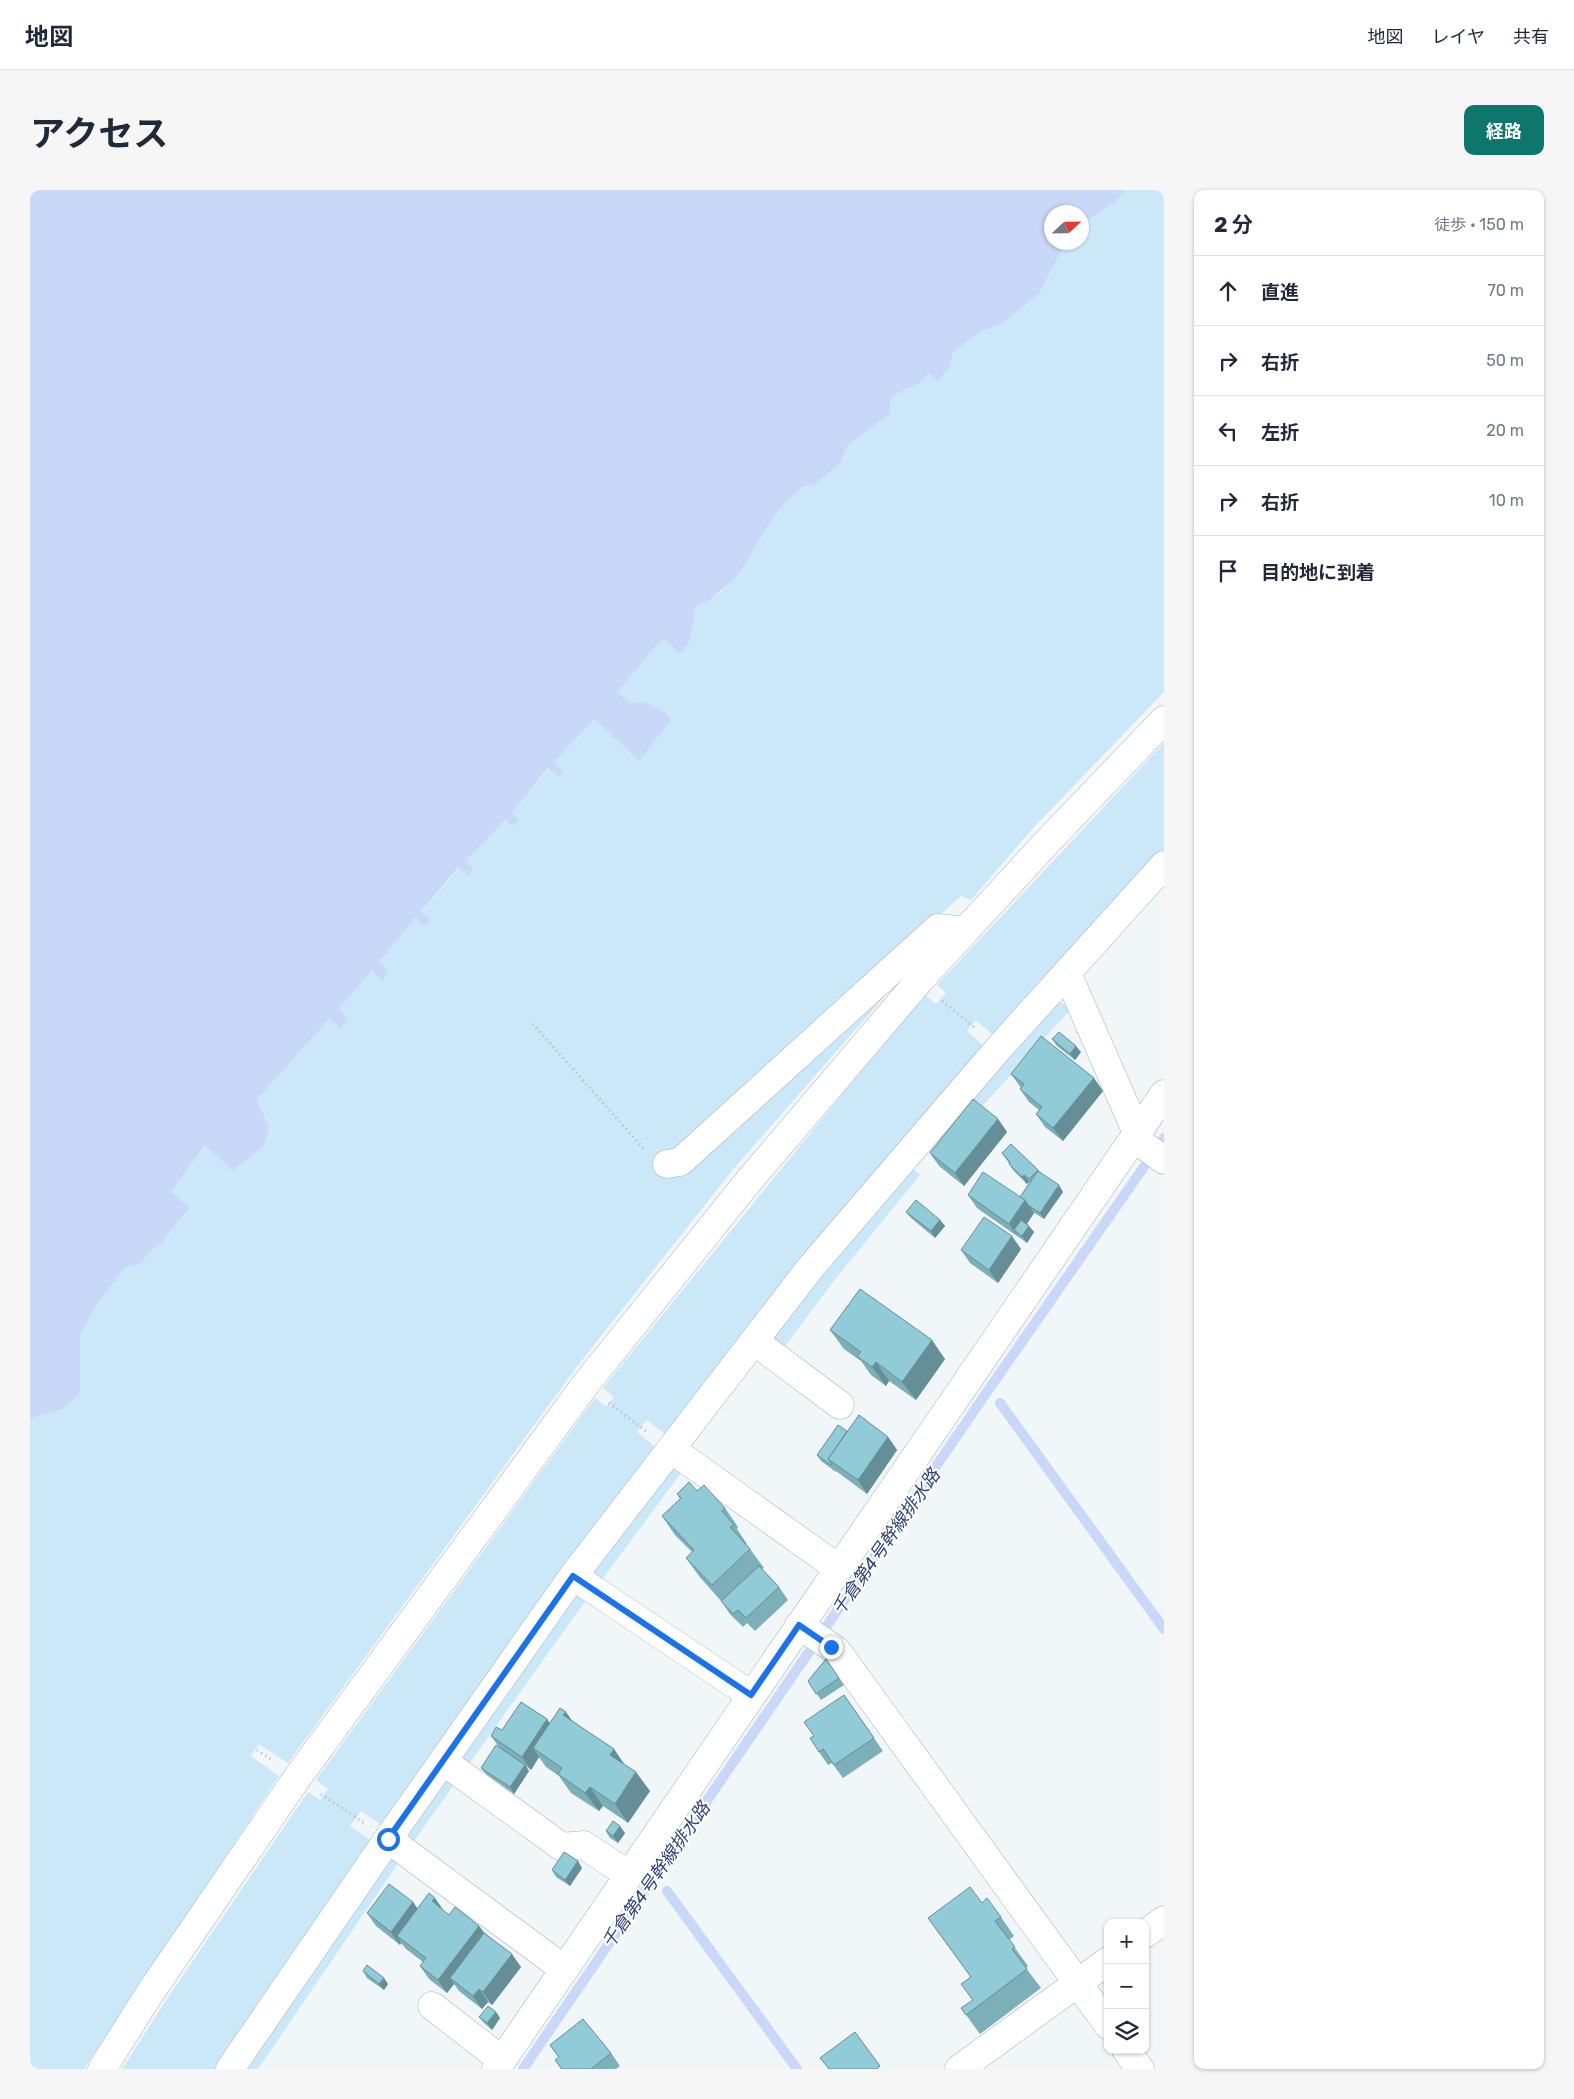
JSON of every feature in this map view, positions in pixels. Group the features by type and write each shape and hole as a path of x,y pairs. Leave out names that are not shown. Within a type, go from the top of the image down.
{"street":[{"path":"102,2069 150,1993 297,1778 585,1385 747,1183 919,981 1048,841 1164,720"},
{"path":"230,2069 388,1839 573,1576 811,1267 1067,973 1164,865"},
{"path":"667,1164 680,1162 938,928 966,931"},
{"path":"1067,973 1149,1148"},
{"path":"432,2006 499,2064 751,1695 814,1635 838,1568 1149,1148 1164,1094"},
{"path":"754,1341 840,1405"},
{"path":"671,1449 838,1568"},
{"path":"573,1576 751,1695"},
{"path":"814,1635 836,1650 1104,2020"},
{"path":"443,1760 562,1847 584,1845 629,1875"},
{"path":"388,1839 564,1969"},
{"path":"1149,1931 1164,1920"},
{"path":"959,2069 1104,1964"},
{"path":"1129,2054 1140,2069"}],"path":[{"path":"940,999 972,1025"},
{"path":"533,1024 651,1157 667,1164"},
{"path":"609,1403 642,1427"},
{"path":"323,1795 356,1817"}],"shaded area":[{"path":"30,190 1125,190 1116,202 1089,220 1089,205 1044,205 1044,250 1061,250 1039,294 1001,324 980,332 953,353 951,366 937,382 929,373 920,383 891,396 890,414 847,446 841,463 816,484 803,487 785,503 735,578 709,601 698,605 695,610 690,641 680,655 665,639 657,645 618,692 629,703 646,702 666,713 671,720 639,761 594,719 554,763 564,772 560,777 548,768 512,813 519,820 512,827 505,820 466,861 474,869 468,875 459,867 421,911 430,920 424,926 416,917 380,961 389,972 382,981 372,970 339,1009 348,1020 340,1029 330,1018 257,1100 269,1127 265,1145 233,1171 205,1146 171,1191 190,1209 161,1244 149,1252 142,1263 124,1268 97,1305 80,1334 80,1392 62,1409 30,1419"},
{"path":"1125,190 1164,190 1164,692 1033,828 971,900 961,896 743,1093 920,956 735,1167 578,1365 288,1763 259,1744 251,1756 279,1776 84,2069 30,2069 30,1419 80,1392 79,1334 124,1268 142,1263 149,1252 161,1244 176,1224 190,1210 170,1191 206,1146 233,1171 265,1145 269,1127 257,1100 330,1018 341,1028 347,1020 339,1009 372,969 383,980 389,972 380,961 416,917 430,920 421,912 460,867 474,869 466,861 505,820 512,827 511,814 549,768 559,777 564,772 554,763 594,719 639,761 629,704 618,692 657,645 665,639 680,655 690,641 695,610 698,605 709,601 722,591 749,558 766,529 785,503 803,487 816,484 841,463 847,446 890,414 891,396 911,387 929,373 936,381 951,366 953,353 980,332 1001,324 1044,285 1060,250 1089,250 1089,220 1116,202"},
{"path":"1164,743 1164,851 997,1038 976,1020 967,1031 987,1049 669,1437 647,1420 637,1432 659,1450 384,1827 361,1811 350,1826 373,1842 215,2069 122,2069 165,2002 308,1792 320,1800 328,1789 316,1780 595,1398 606,1407 614,1397 603,1388 893,1032 926,996 936,1004 946,993 937,985"},
{"path":"1049,1003 1063,1003 1070,1010 936,1157 926,1149"},
{"path":"909,1165 920,1175 832,1283 780,1353 766,1341"},
{"path":"687,1465 600,1582 589,1571 667,1466"},
{"path":"575,1592 586,1600 469,1764 456,1754"},
{"path":"441,1777 455,1783 414,1841 410,1837 406,1824"},
{"path":"396,1856 401,1859 258,2069 241,2069 385,1858"}],"building":[{"path":"1059,1032 1076,1046 1070,1054 1052,1039"},
{"path":"1041,1036 1094,1078 1053,1128 1036,1114 1042,1107 1020,1089 1024,1084 1011,1074"},
{"path":"973,1099 998,1119 955,1173 930,1153"},
{"path":"1011,1144 1038,1170 1029,1179 1024,1175 1022,1177 1009,1164 1010,1162 1002,1153"},
{"path":"1038,1171 1059,1185 1040,1213 1020,1197"},
{"path":"983,1172 1025,1200 1009,1224 968,1195"},
{"path":"916,1200 940,1220 931,1231 906,1212"},
{"path":"984,1217 1012,1236 989,1270 961,1250"},
{"path":"1021,1220 1029,1226 1022,1236 1014,1230"},
{"path":"860,1289 932,1340 902,1382 876,1362 872,1367 857,1356 861,1352 830,1330"},
{"path":"859,1415 888,1437 858,1480 828,1459"},
{"path":"838,1425 847,1431 828,1459 831,1465 817,1455"},
{"path":"689,1482 697,1491 704,1485 725,1508 722,1511 734,1525 730,1527 750,1549 712,1585 686,1558 694,1550 662,1516 681,1498 677,1494"},
{"path":"759,1566 779,1587 746,1618 738,1610 733,1614 721,1601"},
{"path":"826,1659 839,1678 816,1694 808,1681"},
{"path":"844,1695 874,1738 834,1765 823,1749 819,1752 810,1738 814,1736 804,1722"},
{"path":"521,1702 547,1719 522,1757 491,1736 496,1727 502,1730"},
{"path":"560,1708 566,1712 563,1715 614,1749 610,1755 636,1772 615,1804 590,1787 585,1793 558,1774 562,1768 533,1748"},
{"path":"496,1745 525,1765 510,1787 481,1768"},
{"path":"613,1821 620,1826 613,1836 606,1831"},
{"path":"564,1852 578,1861 565,1880 552,1870"},
{"path":"389,1884 413,1902 391,1932 367,1913"},
{"path":"970,1887 982,1903 987,1898 1001,1917 995,1921 1015,1947 1012,1949 1027,1969 966,2015 961,2008 973,2000 961,1984 971,1977 928,1918"},
{"path":"429,1893 435,1898 432,1901 449,1915 455,1907 479,1926 438,1980 420,1966 426,1958 397,1936"},
{"path":"484,1933 512,1954 483,1992 479,1989 473,1996 450,1978"},
{"path":"367,1965 384,1978 379,1984 363,1971"},
{"path":"488,2006 496,2012 487,2023 479,2017"},
{"path":"583,2019 611,2053 591,2069 562,2069 555,2060 559,2057 550,2045"},
{"path":"855,2032 880,2066 877,2069 829,2069 820,2058"}],"waterway":[{"name":"千倉第4号幹線排水路","path":"523,2069 987,1392 1164,1138"},
{"path":"1000,1403 1164,1629"},
{"path":"667,1891 797,2069"}],"route":[{"path":"388,1839 573,1576 751,1695 799,1625 831,1647"}]}
